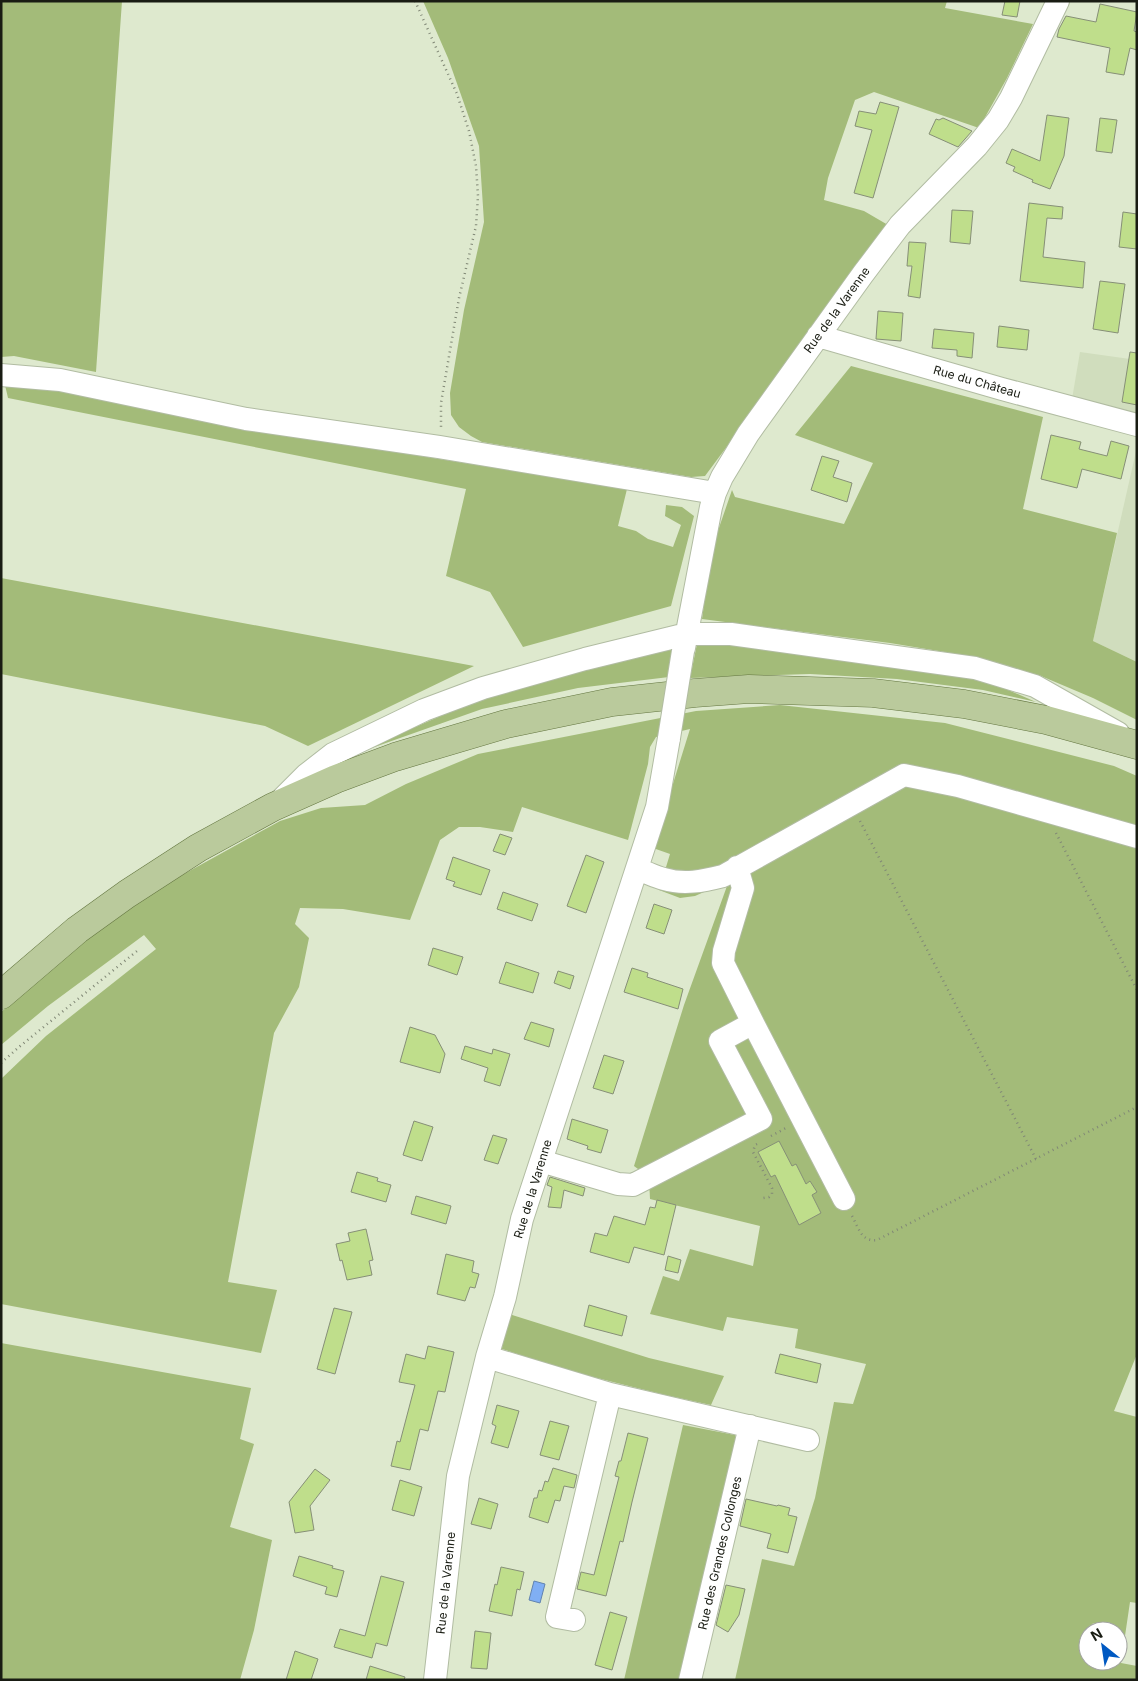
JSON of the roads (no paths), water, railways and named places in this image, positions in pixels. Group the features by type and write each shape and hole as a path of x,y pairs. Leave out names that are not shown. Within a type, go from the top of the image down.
{"main road":[{"path":"1,995 77,930 127,894 198,848 274,807 336,779 395,757 506,724 612,702 749,689 873,693 964,704 1046,720 1137,744"}],"street":[{"name":"Rue de la Varenne","path":"435,1680 458,1476 487,1357 505,1297 522,1219 657,807 685,642 715,493 722,477 748,434 900,225 977,146 998,120 1015,91 1058,1"},
{"name":"Rue du Château","path":"818,336 1002,389 1137,425"},
{"path":"1,375 60,380 246,419 439,447 715,493"},
{"path":"274,807 306,775 333,754 424,710 483,688 585,659 731,634 975,668 1034,686 1137,744"},
{"path":"637,869 664,879 682,882 702,881 723,876 904,775 958,786 1137,837"},
{"path":"737,868 743,888 724,952 723,963 844,1199"},
{"path":"541,1161 618,1184 633,1185 761,1119 720,1041 753,1023"},
{"path":"487,1357 610,1394 808,1440"},
{"path":"574,1620 557,1617 610,1394"},
{"name":"Rue des Grandes Collonges","path":"690,1680 750,1426"}],"water":[{"path":"534,1581 545,1584 540,1603 529,1600"}]}
